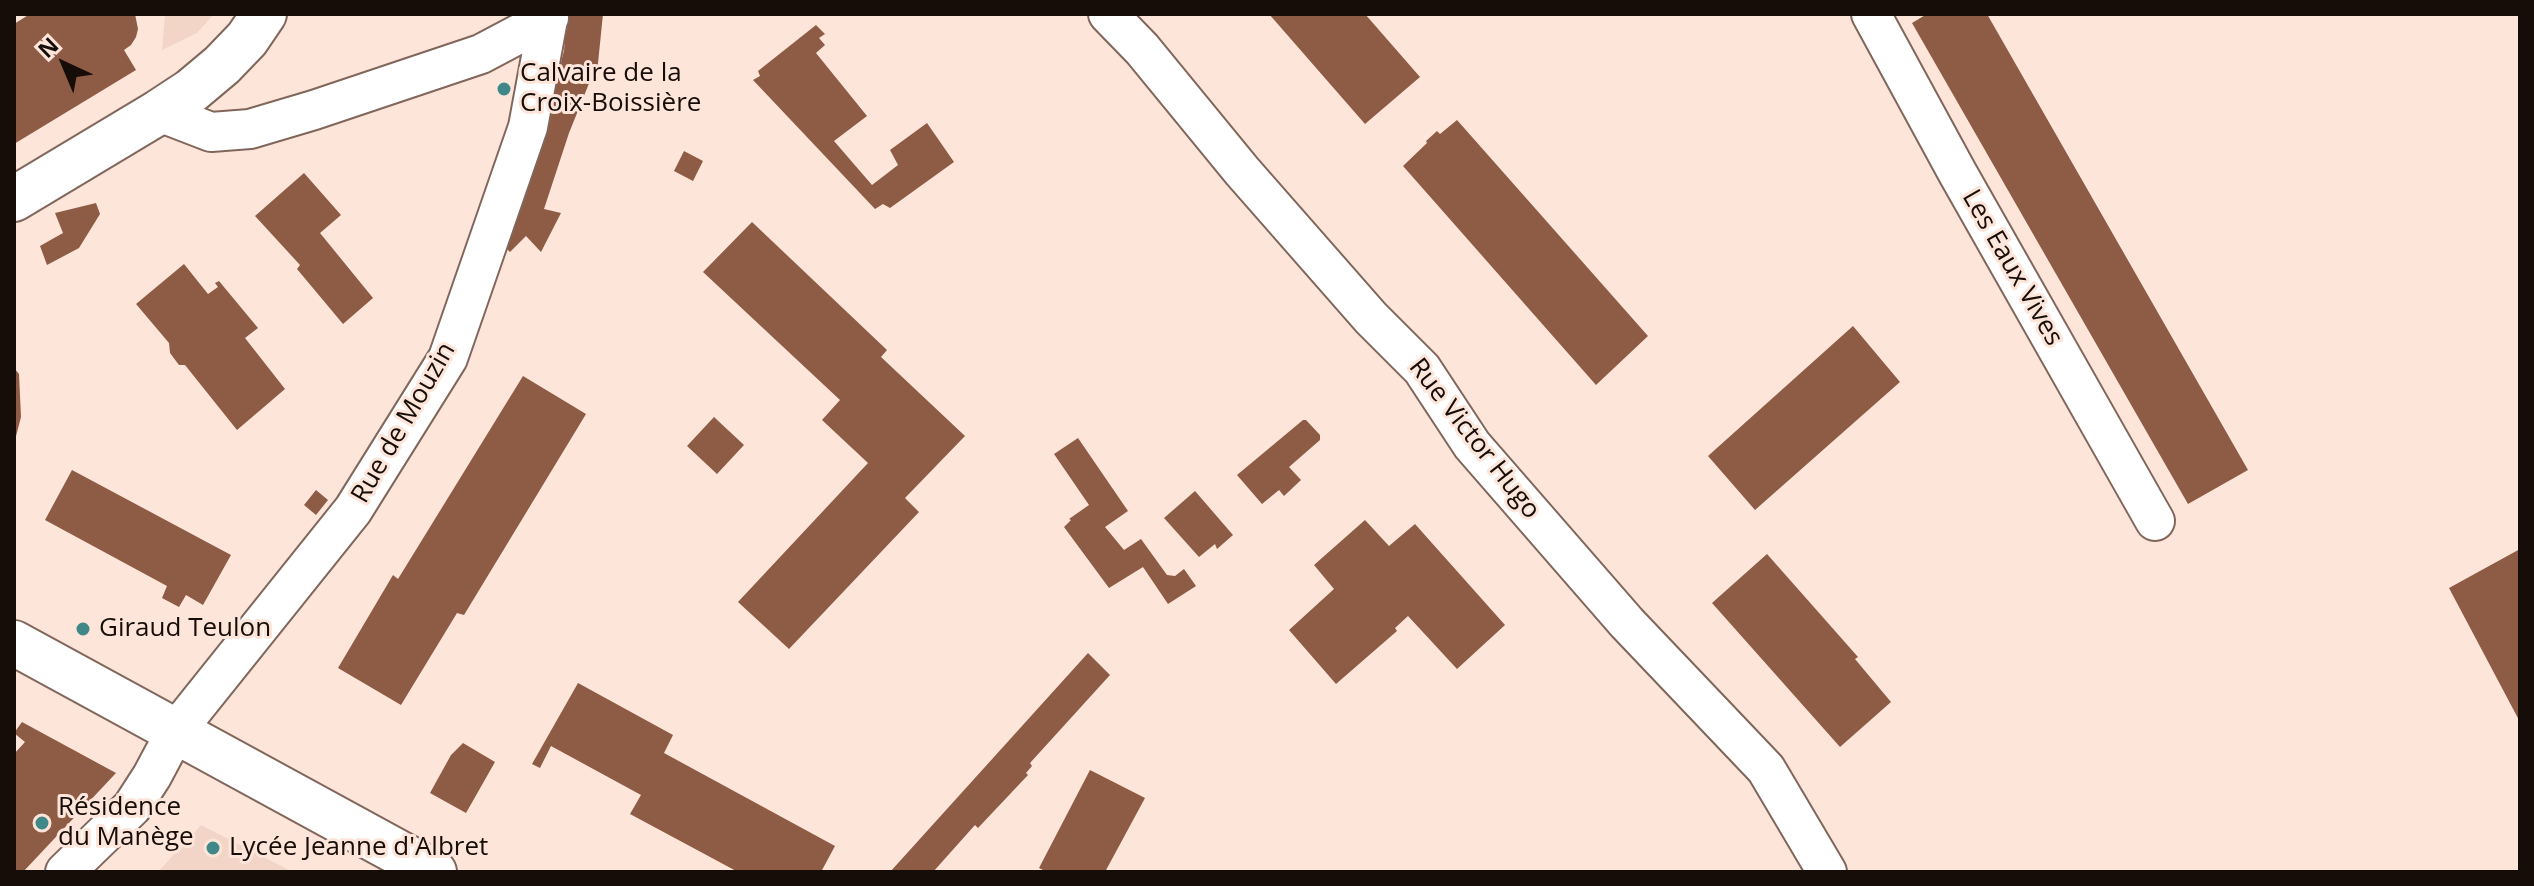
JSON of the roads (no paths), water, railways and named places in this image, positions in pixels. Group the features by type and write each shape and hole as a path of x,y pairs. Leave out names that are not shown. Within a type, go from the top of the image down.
{"main road":[{"path":"14,177 116,117 175,77 212,47 242,14"},
{"path":"14,199 191,91 247,39 264,14"},
{"path":"14,643 434,872"}],"street":[{"name":"Rue Victor Hugo","path":"1108,14 1142,49 1242,171 1371,318 1422,369 1472,445 1617,612 1766,769 1827,872"},
{"name":"Les Eaux Vives","path":"1871,14 2155,521"},
{"path":"159,112 211,132 250,129 481,54 549,16"},
{"name":"Rue de Mouzin","path":"65,872 132,807 176,731 353,510 448,358 528,127 549,16"}],"place":[{"name":"Calvaire de la Croix-Boissière","path":"504,89"},
{"name":"Giraud Teulon","path":"83,629"},
{"name":"Résidence du Manège","path":"42,823"},
{"name":"Lycée Jeanne d'Albret","path":"213,848"}]}
